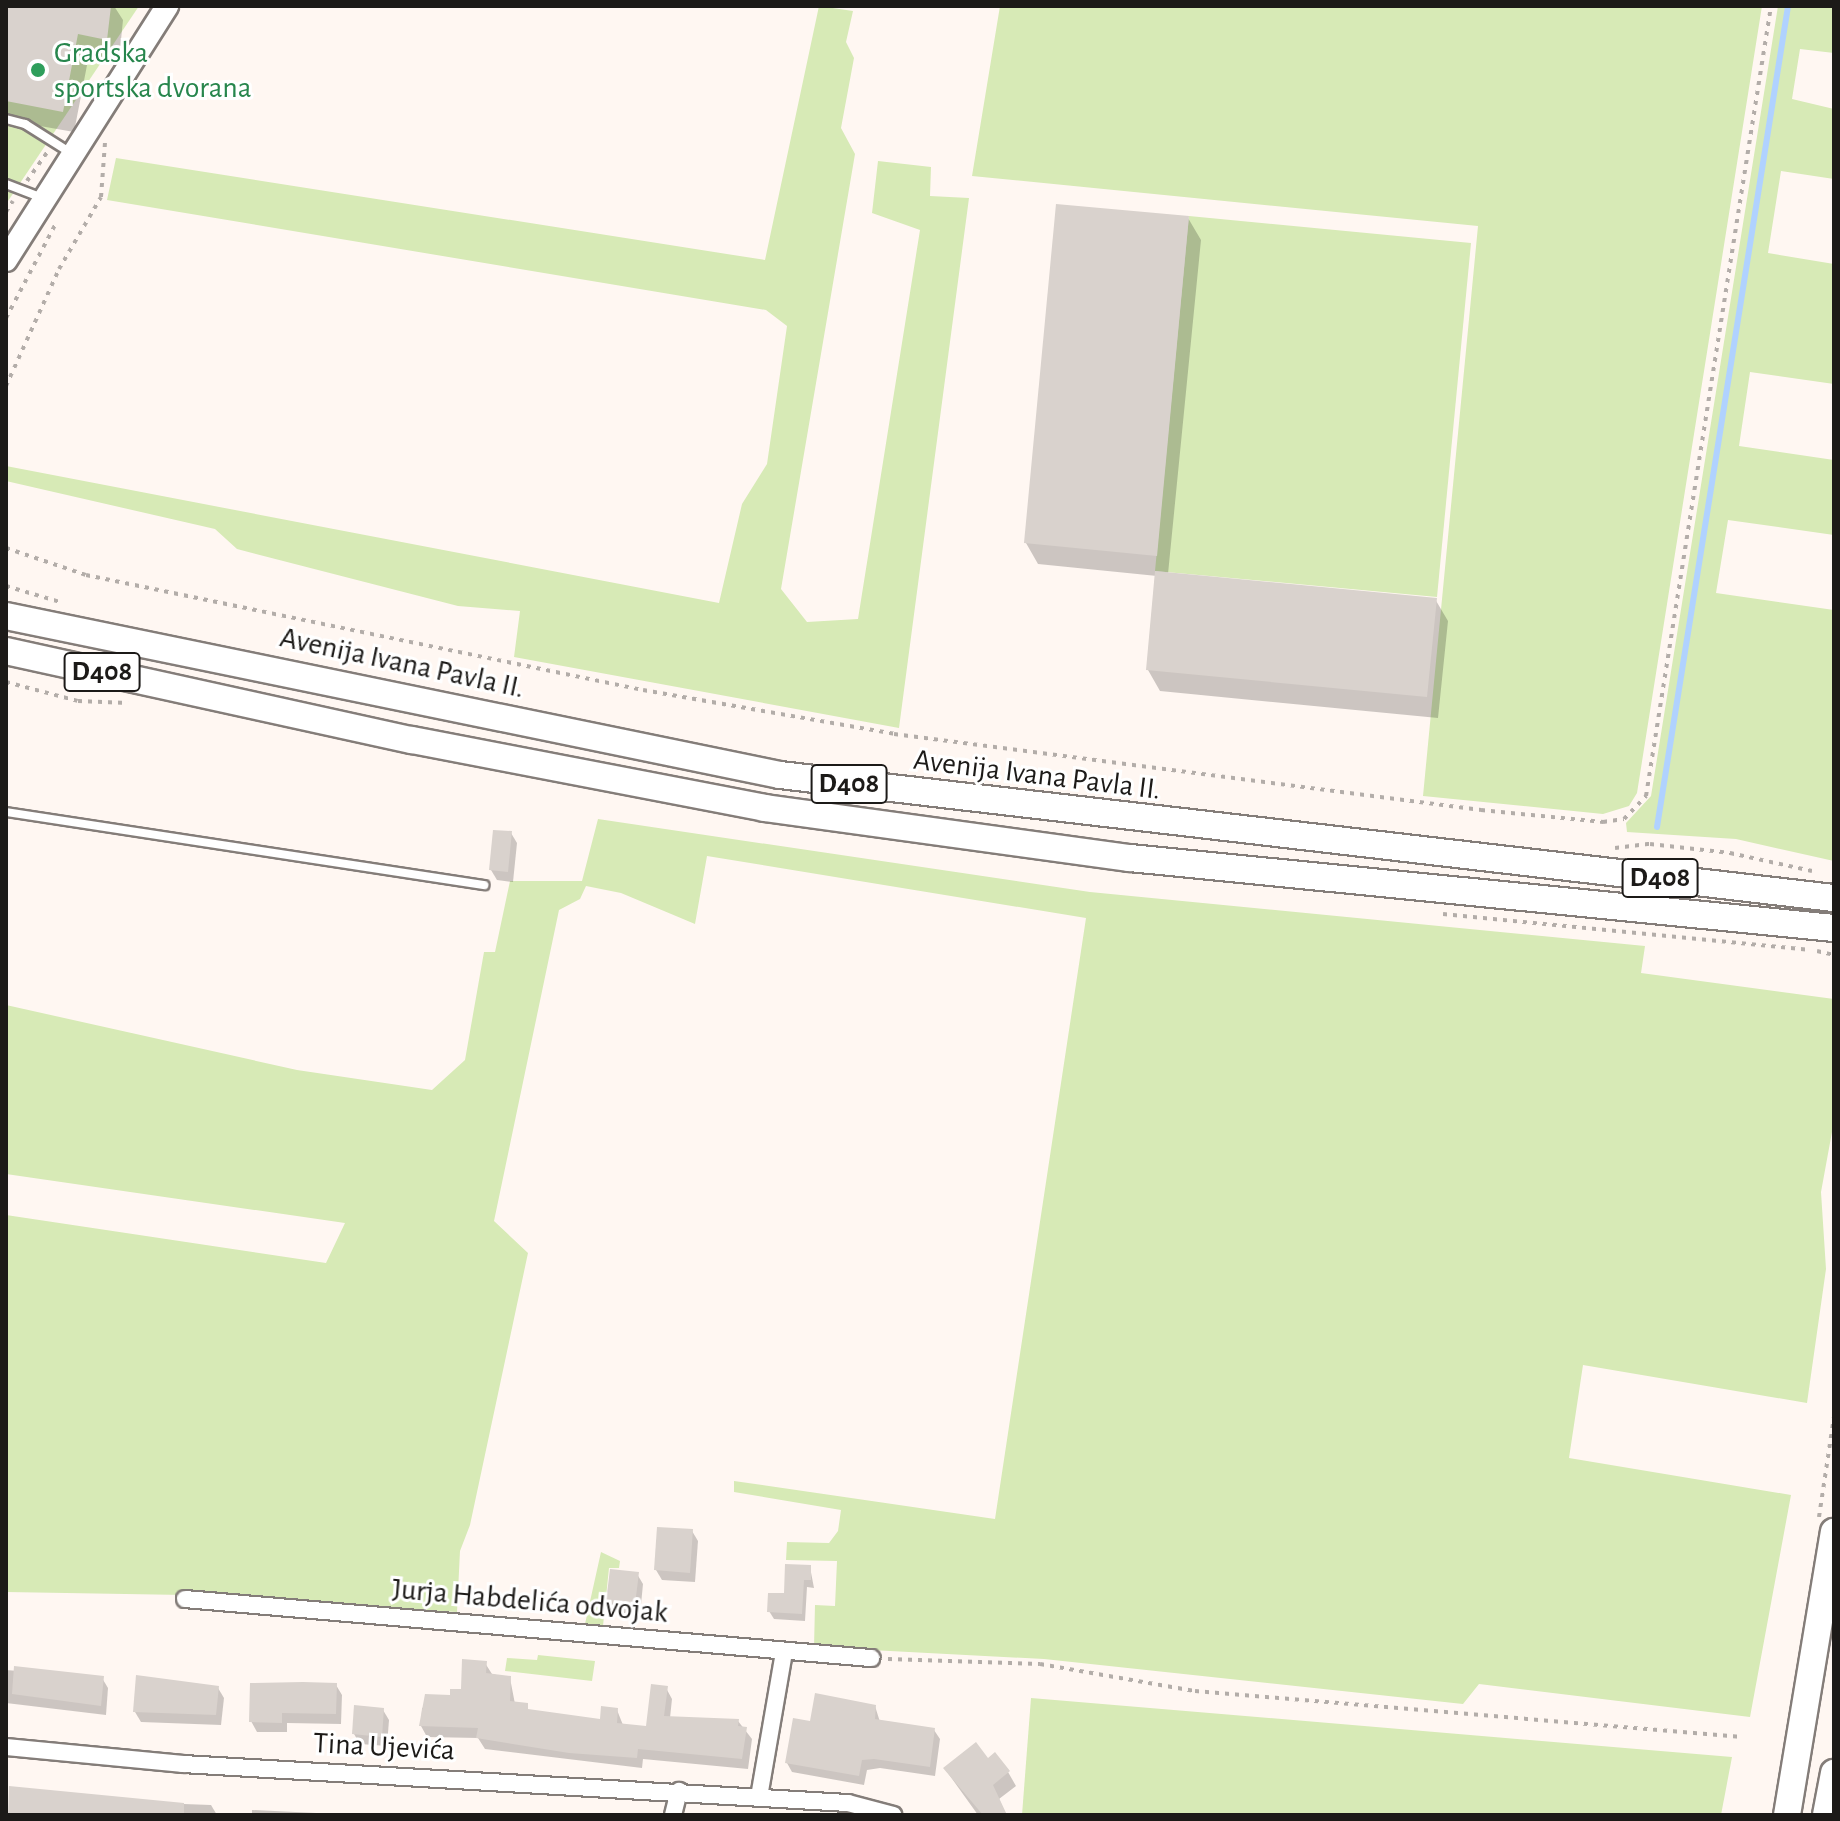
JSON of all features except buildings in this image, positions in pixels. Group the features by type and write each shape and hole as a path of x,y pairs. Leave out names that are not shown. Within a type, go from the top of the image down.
{"main road":[{"path":"6,260 167,6"},
{"name":"Avenija Ivana Pavla II.","path":"6,616 780,775 1825,889"},
{"name":"D408","path":"6,651 412,740 764,808 1130,858 1617,910 1834,928"},
{"path":"1750,919 1834,938"},
{"path":"1787,1815 1834,1532"},
{"path":"1826,1815 1834,1773"}],"street":[{"name":"Jurja Habdelića odvojak","path":"185,1599 477,1621 871,1658"},
{"path":"759,1797 784,1652"},
{"name":"Tina Ujevića","path":"6,1747 183,1764 848,1803 893,1815"},
{"path":"673,1815 679,1791"}],"lane":[{"path":"6,119 25,124 72,154"},
{"path":"6,184 43,199"},
{"path":"6,812 484,885"}],"path":[{"path":"6,548 86,575 643,690 894,734 1466,808 1603,822 1624,819 1646,796 1771,6"},
{"path":"6,386 59,269 101,197 108,155 98,112"},
{"path":"6,586 76,606"},
{"path":"1606,848 1650,844 1730,853 1825,889"},
{"path":"871,1658 1040,1664 1195,1691 1742,1737"}],"green space":[{"path":"6,6 139,6 6,204"},
{"path":"819,6 853,11 846,42 854,58 841,128 855,154 781,589 807,622 858,619 920,230 872,213 878,161 931,167 930,196 969,198 899,728 514,657 520,611 458,606 237,549 215,529 6,481 6,466 719,603 742,504 767,464 787,326 766,310 107,200 116,158 765,260"},
{"path":"1000,6 1762,6 1637,793 1629,806 1603,814 1423,796 1478,226 972,176"},
{"path":"1778,6 1834,6 1834,53 1800,49 1792,99 1834,109 1834,179 1781,171 1768,253 1834,264 1834,384 1750,372 1739,446 1834,460 1834,535 1728,520 1716,593 1834,610 1834,861 1736,839 1627,832 1626,823 1651,796"},
{"path":"1189,216 1471,243 1437,597 1155,571"},
{"path":"598,819 1090,892 1645,946 1641,973 1834,999 1834,1121 1821,1192 1826,1269 1807,1403 1583,1365 1569,1458 1791,1495 1750,1717 1479,1684 1463,1704 1044,1659 814,1647 815,1605 835,1606 837,1561 786,1560 787,1542 829,1543 838,1531 841,1510 734,1492 734,1481 995,1519 1086,918 707,856 695,924 621,893 586,886 580,899 559,910 494,1221 528,1253 470,1525 460,1551 457,1612 185,1595 6,1592 6,1215 326,1263 345,1223 6,1174 6,1005 297,1070 432,1090 465,1060 484,952 495,952 510,881 582,881"},
{"path":"601,1552 620,1561 619,1568 609,1568 603,1626 585,1624"},
{"path":"538,1655 595,1661 592,1681 505,1671 507,1658 537,1660"},
{"path":"1031,1698 1732,1757 1721,1815 1022,1815"}],"waterway":[{"path":"1657,827 1788,6"}],"place":[{"name":"Gradska sportska dvorana","path":"38,70"}]}
